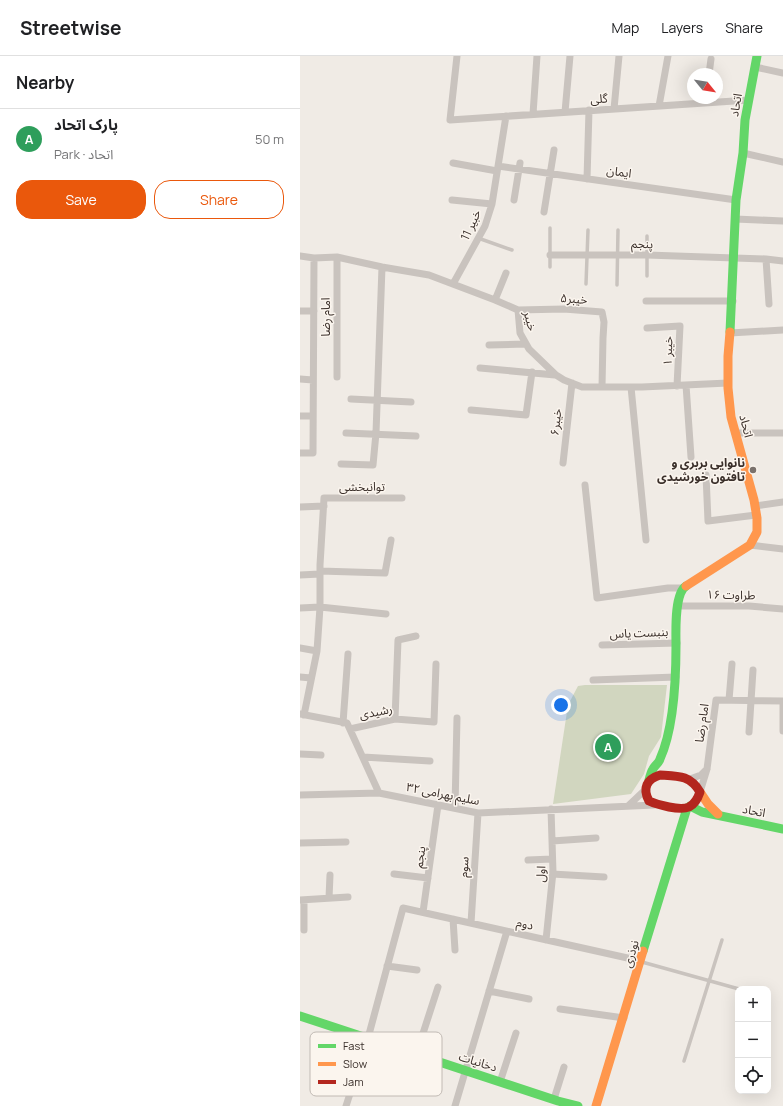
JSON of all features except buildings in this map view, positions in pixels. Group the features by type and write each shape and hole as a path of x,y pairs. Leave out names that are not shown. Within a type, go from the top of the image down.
{"street":[{"name":"گلی","path":"457,56 450,120 659,106 687,102"},
{"path":"533,114 536,56"},
{"path":"565,112 570,56"},
{"path":"614,109 619,56"},
{"path":"659,106 668,56"},
{"name":"اتحاد","path":"750,545 757,532 755,506 731,417 728,383 733,301 736,200 743,153 745,120 758,56"},
{"path":"710,68 711,59"},
{"path":"756,67 783,73"},
{"name":"گلی","path":"723,100 749,100"},
{"path":"586,179 589,110"},
{"name":"خبیر 11","path":"453,284 485,226 492,204 506,116"},
{"path":"544,212 554,150"},
{"path":"743,153 783,162"},
{"name":"ایمان","path":"453,163 497,169 519,166 550,174 736,200"},
{"path":"514,200 519,166"},
{"path":"452,200 492,204"},
{"path":"735,218 783,221"},
{"name":"پنجم","path":"550,255 646,255 766,259 783,261"},
{"name":"خیبر","path":"300,256 314,258 337,257 429,275 518,310 520,334 529,349 564,380 582,387 677,386 728,383"},
{"name":"امام رضا","path":"337,257 338,377"},
{"path":"300,453 313,453 314,258"},
{"path":"766,259 769,304"},
{"path":"341,464 373,465 376,433 382,267"},
{"path":"495,300 506,273"},
{"path":"646,301 733,301"},
{"name":"خیبر۵","path":"518,310 564,309 602,312 604,322 602,387"},
{"path":"300,311 314,311"},
{"name":"خیبر ۱","path":"647,328 680,326 677,386"},
{"path":"730,333 783,330"},
{"path":"488,345 526,344"},
{"path":"480,368 556,374"},
{"path":"471,410 526,415 532,372"},
{"path":"300,379 313,380"},
{"name":"خیبر۶","path":"563,463 572,383"},
{"path":"686,385 691,457"},
{"path":"631,387 646,540"},
{"path":"351,399 411,402"},
{"path":"300,416 313,416"},
{"path":"346,433 376,433 416,436"},
{"path":"735,433 783,433"},
{"path":"706,475 708,521 756,515"},
{"path":"585,485 597,598 668,588 683,588"},
{"name":"توانبخشی","path":"324,506 324,498 402,498"},
{"path":"755,506 783,502"},
{"path":"300,507 324,506 317,651 302,714 347,723 379,793"},
{"path":"300,575 320,572 385,573 391,540"},
{"path":"660,775 660,760 668,735 676,677 676,621 679,597 683,588 750,545 783,549"},
{"name":"طراوت ۱۶","path":"678,606 749,606 783,609"},
{"path":"300,608 320,608 386,614"},
{"path":"395,718 398,640 416,636"},
{"name":"بنبست یاس","path":"602,645 676,643"},
{"path":"300,648 317,651"},
{"path":"343,723 348,654"},
{"name":"رشیدی","path":"350,729 395,718 434,722 436,664"},
{"path":"730,700 732,664"},
{"path":"748,732 753,670"},
{"path":"300,677 311,678"},
{"path":"593,680 676,677"},
{"name":"امام رضا","path":"700,792 707,769 716,700 783,701"},
{"path":"782,731 783,701"},
{"path":"455,808 457,718"},
{"path":"300,754 321,755"},
{"path":"363,757 430,762"},
{"path":"628,806 648,784 653,777 660,775 685,777 690,779 697,786 700,792 697,800 689,807 657,805 648,799 648,784 653,769 660,760"},
{"path":"690,779 701,775 707,769"},
{"name":"اتحاد","path":"700,792 705,803 710,809 722,816"},
{"name":"سلیم بهرامی ۳۲","path":"300,795 379,793 478,813 657,805"},
{"name":"پنجم","path":"423,912 438,805"},
{"name":"اتحاد","path":"689,807 703,813 783,829"},
{"name":"نوذری","path":"596,1106 689,807"},
{"name":"اول","path":"546,940 552,874 551,809"},
{"name":"سوم","path":"471,923 478,813"},
{"path":"552,841 596,838"},
{"path":"300,843 346,842"},
{"path":"528,860 552,859"},
{"path":"394,874 428,878"},
{"path":"552,874 604,877"},
{"path":"329,898 330,875"},
{"path":"304,930 302,900 348,897"},
{"name":"دوم","path":"387,966 404,908 641,961"},
{"path":"453,919 454,950"},
{"path":"455,1106 507,931"},
{"path":"370,1032 387,966 417,970"},
{"path":"424,1032 438,987"},
{"path":"489,991 529,999"},
{"path":"560,1009 624,1018"},
{"name":"دخانیات","path":"300,1016 349,1032"},
{"path":"500,1082 516,1033"},
{"name":"دخانیات","path":"442,1062 578,1106"},
{"path":"556,1100 564,1067"},
{"path":"346,1106 349,1096"},
{"name":"دخانیات","path":"556,1100 567,1106"}],"lane":[{"path":"550,228 550,267"},
{"path":"586,284 588,230"},
{"path":"617,285 618,230"},
{"path":"647,236 647,276"},
{"path":"478,238 512,250"},
{"path":"684,1061 722,940"},
{"path":"641,961 735,988"}],"green space":[{"path":"667,685 661,737 649,756 644,774 631,794 553,804 568,705 578,686"}],"traffic: fast":[{"path":"730,332 736,200 743,153 745,120 757,56"},
{"path":"649,780 652,770 665,747 671,718 675,687 676,623 678,605 679,597 682,590 686,586"},
{"path":"690,806 702,812 783,829"},
{"path":"643,951 687,808"},
{"path":"300,1016 349,1032"},
{"path":"442,1063 558,1101 578,1106"}],"traffic: slow":[{"path":"686,586 750,545 757,532 757,518 754,500 731,417 728,388 730,332"},
{"path":"700,792 708,804 718,814"},
{"path":"596,1106 643,951"}],"traffic: jam":[{"path":"660,775 678,776 692,782 700,792 695,803 689,807 675,808 649,801 646,792 647,785 652,779 660,775"}],"place":[{"name":"نانوایی بربری و تافتون خورشیدی","path":"753,470"},
{"name":"پارک اتحاد","path":"608,747"}]}
